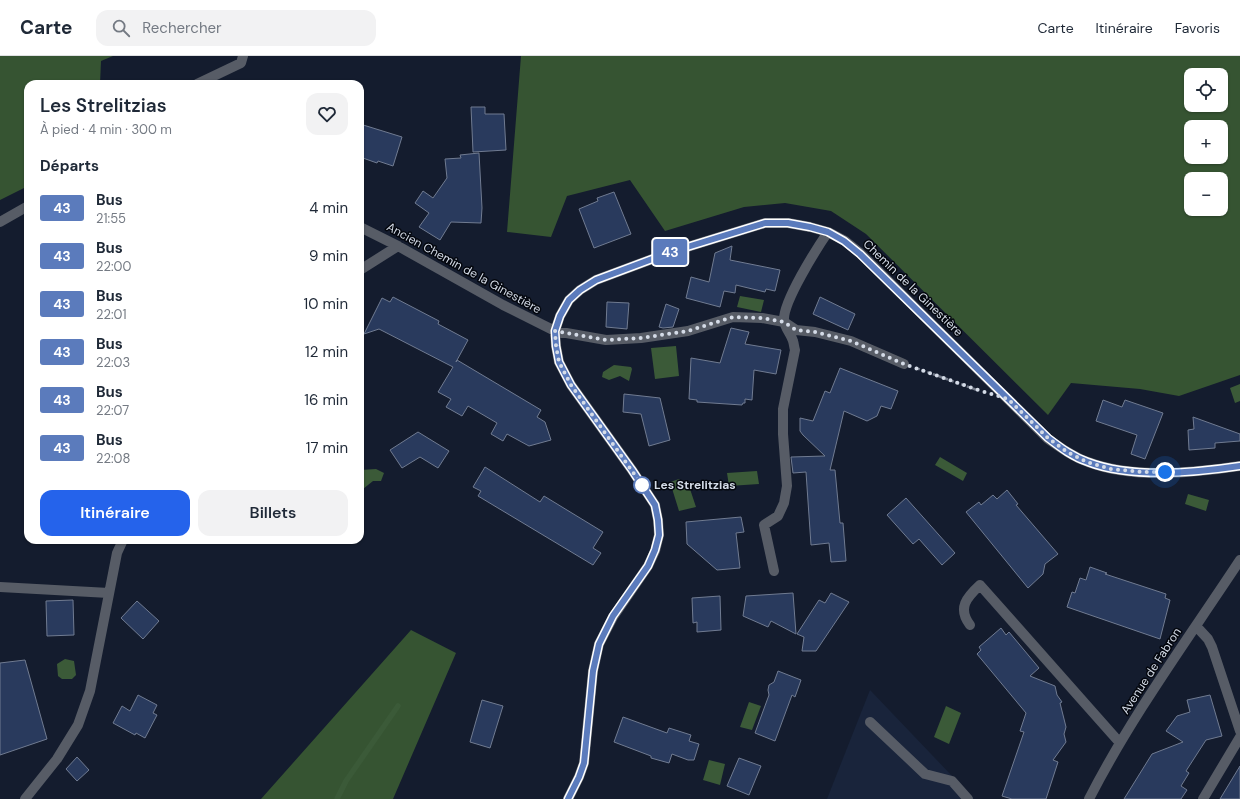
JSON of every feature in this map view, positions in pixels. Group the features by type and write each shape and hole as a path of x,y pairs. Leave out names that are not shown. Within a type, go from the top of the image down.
{"street":[{"path":"205,80 241,63 243,56"},
{"path":"0,222 24,208"},
{"name":"Chemin de la Ginestière","path":"568,799 584,763 593,671 599,644 613,616 648,566 655,550 659,535 655,505 632,470 571,385 559,362 555,331 560,316 569,300 580,290 596,280 671,252 765,223 788,223 828,232 844,241 860,254 1048,438 1067,452 1087,462 1111,469 1143,472 1204,471 1240,466"},
{"name":"Ancien Chemin de la Ginestière","path":"364,228 503,305 555,331 606,340 641,338 688,331 733,317 762,318 784,322 796,330 815,332 851,341 904,364"},
{"path":"774,571 764,525 778,516 784,503 787,486 783,434 783,409 795,350 793,341 784,322 785,311 791,296 816,249 828,232"},
{"path":"364,267 398,246"},
{"path":"25,799 57,759 78,724 90,691 117,553 121,544"},
{"name":"Avenue de Fabron","path":"1088,799 1120,743 1159,680 1240,560"},
{"path":"970,625 965,618 964,607 967,597 980,585 1120,743"},
{"path":"0,587 109,593"},
{"path":"1196,626 1208,639 1240,731"},
{"path":"870,722 925,774 952,781 968,799"},
{"path":"1203,799 1240,737"}],"path":[{"path":"904,364 978,390"}],"shaded area":[{"path":"0,56 113,56 101,61 100,80 24,80 24,188 0,200"},
{"path":"521,56 1240,56 1240,375 1179,396 1140,389 1071,383 1048,415 866,234 831,211 785,203 744,207 665,231 630,180 567,196 551,237 507,232"},
{"path":"740,296 764,300 761,312 737,307"},
{"path":"676,346 679,376 655,379 651,348"},
{"path":"614,365 631,367 632,369 629,381 620,376 609,380 602,377 603,372"},
{"path":"1240,384 1240,401 1235,403 1230,388"},
{"path":"940,457 967,473 963,481 935,465"},
{"path":"376,469 384,473 381,481 373,481 364,488 364,470"},
{"path":"757,471 759,484 729,486 727,473"},
{"path":"679,479 690,489 696,507 679,511 670,482"},
{"path":"1188,494 1209,500 1206,511 1185,504"},
{"path":"411,630 456,653 393,799 261,799"},
{"path":"65,659 74,661 76,675 72,679 62,679 58,676 57,664"},
{"path":"870,690 974,799 827,799"},
{"path":"749,702 761,706 752,730 740,727"},
{"path":"946,706 961,713 949,744 934,737"},
{"path":"709,760 725,764 720,785 703,780"}],"building":[{"path":"471,107 485,107 485,114 504,114 506,150 473,152"},
{"path":"364,125 402,137 393,166 378,161 377,163 364,158"},
{"path":"479,153 482,208 481,223 451,222 440,240 419,227 429,213 415,203 423,191 433,198 447,178 445,159 461,158 460,155"},
{"path":"614,192 631,234 594,248 579,209 598,201 597,198"},
{"path":"732,246 730,260 780,270 775,291 766,289 765,292 736,285 735,293 724,291 720,307 686,298 691,277 709,282 715,253"},
{"path":"393,297 439,321 438,324 468,340 457,360 541,410 537,417 545,422 551,440 529,446 507,434 503,441 491,434 497,423 468,406 462,416 446,407 451,399 438,392 453,367 379,329 364,334 382,298 390,302"},
{"path":"820,297 855,314 848,330 813,314"},
{"path":"607,302 629,303 627,329 606,327"},
{"path":"666,304 679,309 673,327 663,328 659,327"},
{"path":"731,328 749,332 745,344 781,350 776,374 754,370 752,400 745,399 745,403 742,405 697,402 697,400 689,399 691,358 720,363"},
{"path":"840,368 898,391 891,409 881,406 877,416 867,421 844,411 830,470 835,470 840,523 843,523 846,561 831,562 829,543 811,545 806,472 793,473 791,457 825,456 800,431 800,418 813,421 825,391 830,393"},
{"path":"624,394 660,398 670,440 649,446 641,414 623,412"},
{"path":"1103,400 1122,407 1125,400 1163,413 1145,459 1131,454 1137,435 1096,421"},
{"path":"1193,417 1240,434 1240,441 1215,443 1215,448 1189,450 1188,430 1194,429"},
{"path":"418,432 449,451 438,468 420,457 402,468 390,450"},
{"path":"485,467 540,502 544,496 603,532 593,548 601,553 593,565 478,496 481,491 473,487"},
{"path":"1007,490 1018,504 1016,505 1058,554 1045,564 1043,574 1028,588 966,512 979,502 981,505 993,495 997,499"},
{"path":"906,498 955,553 942,565 919,539 913,544 887,515"},
{"path":"741,517 744,532 736,533 740,568 717,570 687,544 686,522"},
{"path":"1090,567 1107,573 1105,574 1166,594 1165,598 1170,600 1160,639 1067,607 1072,592 1075,593 1080,578 1086,580"},
{"path":"793,593 796,634 771,621 768,627 743,616 746,596"},
{"path":"831,593 849,602 816,651 802,651 804,637 797,634 819,600 825,603"},
{"path":"720,596 721,630 697,632 697,622 693,623 692,598"},
{"path":"73,600 74,635 47,636 46,601"},
{"path":"137,601 159,621 143,639 121,618"},
{"path":"1001,628 1006,635 1009,632 1039,668 1030,676 1055,686 1057,695 1062,702 1060,703 1066,727 1064,734 1066,742 1053,760 1058,762 1046,799 1012,799 1002,796 1024,732 1020,731 1026,713 977,654 981,650 979,647"},
{"path":"25,660 47,739 0,755 0,663"},
{"path":"778,671 801,680 795,697 792,695 775,741 755,733 769,695 769,685 774,682"},
{"path":"138,695 157,705 153,713 157,715 145,738 136,733 135,735 113,723 122,706 130,711"},
{"path":"1210,695 1222,736 1206,740 1186,771 1189,773 1181,786 1187,790 1181,799 1124,799 1152,754 1183,742 1166,731 1177,716 1190,712 1187,700"},
{"path":"482,700 503,706 490,748 470,742"},
{"path":"623,717 667,733 669,728 691,735 689,741 699,744 694,760 688,760 672,754 669,763 651,758 651,756 614,742"},
{"path":"77,757 89,770 77,781 66,769"},
{"path":"739,758 761,766 749,795 727,786"},
{"path":"1240,766 1240,799 1220,799"}],"waterway":[{"path":"337,799 346,781 398,706"}],"bus line":[{"name":"43","path":"568,799 584,763 593,671 599,644 613,616 648,566 655,550 659,535 655,505 632,470 571,385 559,362 555,331 560,316 569,300 580,290 596,280 671,252 765,223 788,223 828,232 844,241 860,254 1048,438 1067,452 1087,462 1111,469 1143,472 1188,472 1240,466"}],"place":[{"name":"Les Strelitzias","path":"642,485"}],"route":[{"path":"642,485 571,385 559,362 555,331 606,340 641,338 688,331 733,317 762,318 784,322 796,330 815,332 851,341 904,364 1008,399 1048,438 1067,452 1087,462 1111,469 1143,472 1165,472"}]}
